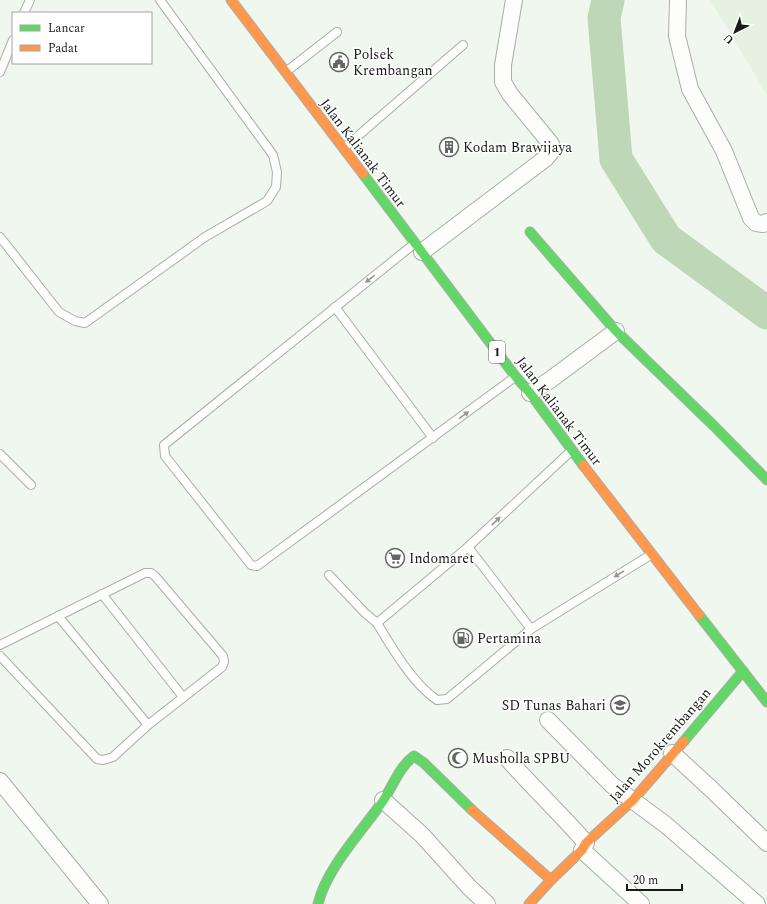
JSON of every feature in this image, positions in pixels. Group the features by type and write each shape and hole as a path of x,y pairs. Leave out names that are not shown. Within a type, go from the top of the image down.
{"main road":[{"name":"Jalan Kalianak Timur","path":"231,0 571,450 767,702"},
{"path":"530,232 616,331 714,426 767,480"},
{"name":"Jalan Morokrembangan","path":"529,904 584,846 633,800 743,671"},
{"path":"318,904 321,891 330,874 384,800 406,762 414,756 424,763 480,818 551,880"}],"street":[{"path":"418,248 540,163 551,152 551,144 510,94 503,82 503,64 514,0"},
{"path":"678,0 676,36 690,89 724,150 751,218 756,224 763,224 767,222"},
{"path":"530,394 616,331"},
{"path":"548,720 612,784 666,825 757,904"},
{"path":"672,753 767,843"},
{"path":"507,758 529,783 562,815 584,846 641,904"},
{"path":"0,781 100,904"},
{"path":"384,800 422,835 469,887 487,904"}],"lane":[{"path":"24,12 30,0"},
{"path":"0,237 59,312 85,323 205,237 267,201 276,187 277,172 273,155 160,0"},
{"path":"285,72 337,32"},
{"path":"0,72 12,42"},
{"path":"343,149 463,45"},
{"path":"418,248 335,307 164,445 165,456 251,565 257,566 516,377"},
{"path":"335,307 433,438"},
{"path":"377,623 468,547 571,450"},
{"path":"0,454 31,485"},
{"path":"468,547 531,629"},
{"path":"329,575 365,613 377,623 397,655 428,694 437,700 447,699 531,629 652,553"},
{"path":"0,645 145,573 151,573 223,656 224,662 222,667 148,725 113,757 103,760 97,759 0,656"},
{"path":"102,594 184,697"},
{"path":"58,616 148,725"}],"shaded area":[{"path":"710,0 767,0 767,95"}],"waterway":[{"path":"608,0 604,18 616,159 666,239 767,313"}],"traffic: fast":[{"path":"363,174 583,465"},
{"path":"530,232 616,331 714,426 767,480"},
{"path":"699,615 767,702"},
{"path":"684,741 743,671"},
{"path":"318,904 322,891 337,864 383,801 400,771 414,756 424,763 472,810"}],"traffic: slow":[{"path":"231,0 363,174"},
{"path":"583,465 699,615"},
{"path":"529,904 582,850 586,843 633,800 684,741"},
{"path":"472,810 551,880"}],"place":[{"name":"Polsek Krembangan","path":"339,62"},
{"name":"Kodam Brawijaya","path":"449,147"},
{"name":"Indomaret","path":"395,558"},
{"name":"Pertamina","path":"463,638"},
{"name":"SD Tunas Bahari","path":"620,705"},
{"name":"Musholla SPBU","path":"458,758"}]}
